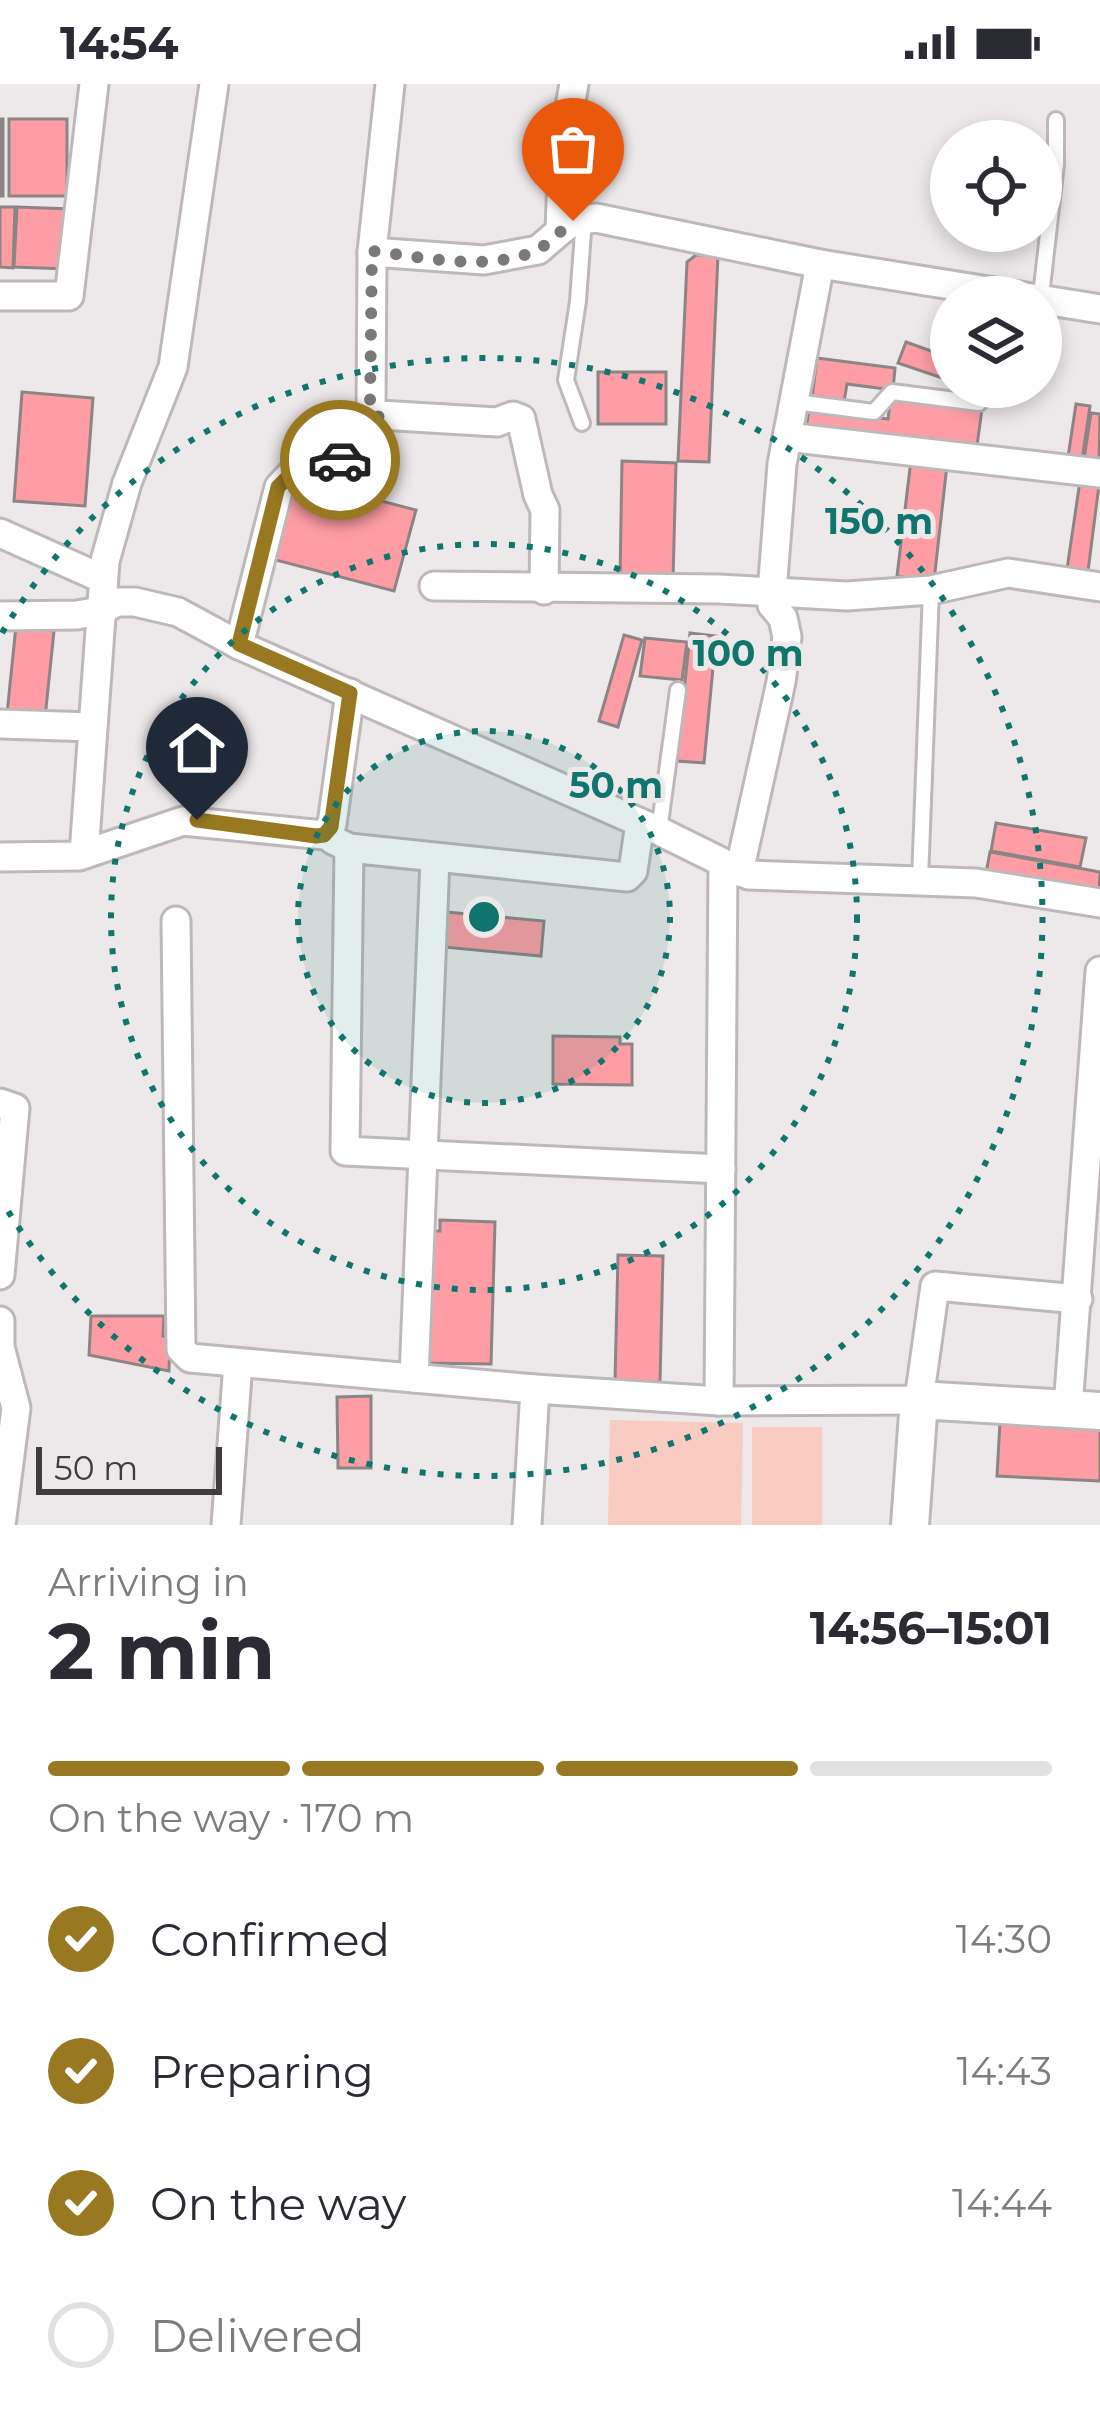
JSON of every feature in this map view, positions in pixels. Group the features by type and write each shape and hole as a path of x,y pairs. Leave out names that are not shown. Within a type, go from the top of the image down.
{"street":[{"path":"0,296 69,296 94,84"},
{"path":"84,854 103,579 127,483 173,367 214,84"},
{"path":"390,84 372,251 371,410 379,415 497,422 521,418 545,510 544,590"},
{"path":"572,224 563,146 574,84"},
{"path":"372,251 484,260 538,250 572,224 930,280"},
{"path":"719,1401 731,868 783,671 786,628 772,604 772,592 787,437 820,265"},
{"path":"1062,301 1100,309"},
{"path":"239,644 278,487 295,470 366,452 379,415"},
{"path":"787,437 1100,473"},
{"path":"0,533 103,579"},
{"path":"434,586 847,596 931,590 1008,573 1100,587"},
{"path":"0,616 100,611 126,601 178,612 239,644 754,876 976,883 1100,903"},
{"path":"350,693 332,824 337,842 347,1153 721,1169"},
{"path":"0,724 92,727"},
{"path":"0,857 84,854 183,821 435,859 627,877 650,827"},
{"path":"413,1378 435,859"},
{"path":"176,921 181,1349 190,1358 535,1390 719,1401 920,1400 1084,1410 1078,1299 1091,1229 1100,971"},
{"path":"0,1103 15,1106 5,1164 0,1275"},
{"path":"910,1525 935,1286 1078,1299"},
{"path":"0,1321 8,1408 1,1525"},
{"path":"226,1525 238,1363"},
{"path":"526,1525 535,1390"}],"lane":[{"path":"572,224 578,301 566,380 582,423"},
{"path":"795,402 874,412 892,392 930,397"},
{"path":"920,880 931,590"},
{"path":"650,827 678,690"}],"shaded area":[{"path":"610,1420 743,1423 741,1525 608,1525"},
{"path":"752,1427 822,1427 822,1525 752,1525"}],"building":[{"path":"3,119 3,196 0,196"},
{"path":"9,119 67,119 67,196 9,196"},
{"path":"0,207 15,207 13,268 0,267"},
{"path":"17,207 70,209 67,269 14,267"},
{"path":"696,255 718,255 709,462 678,461 687,262"},
{"path":"906,342 930,351 930,374 898,363"},
{"path":"817,358 895,368 893,390 847,384 844,402 812,398"},
{"path":"598,372 666,372 666,424 598,424"},
{"path":"22,392 93,398 85,506 14,501"},
{"path":"891,396 930,402 930,408 982,409 976,453 806,430 809,408 888,419"},
{"path":"1076,404 1090,406 1082,460 1068,457"},
{"path":"1091,413 1100,414 1099,462 1084,459"},
{"path":"911,460 947,465 934,581 897,576"},
{"path":"622,461 676,463 673,581 620,580"},
{"path":"1081,474 1100,477 1087,579 1066,576"},
{"path":"293,478 416,510 394,591 272,559"},
{"path":"16,626 54,631 45,718 7,714"},
{"path":"690,633 716,636 704,763 677,761"},
{"path":"624,635 642,640 618,727 599,721"},
{"path":"645,638 687,642 682,680 640,676"},
{"path":"996,823 1086,838 1080,867 991,851"},
{"path":"990,852 1100,872 1099,893 986,873"},
{"path":"446,912 544,921 541,956 443,947"},
{"path":"553,1036 620,1037 620,1044 632,1044 632,1085 553,1084"},
{"path":"440,1220 495,1222 491,1364 423,1363 426,1231 440,1231"},
{"path":"618,1255 663,1256 660,1382 615,1381"},
{"path":"91,1316 164,1316 163,1336 170,1336 169,1371 89,1355"},
{"path":"371,1396 371,1468 338,1468 337,1397"},
{"path":"1000,1422 1100,1428 1100,1481 997,1476"}],"way so far":[{"path":"340,460 366,452 379,415 370,404 372,251 459,260 510,257 538,250 573,221"}],"route":[{"path":"197,820 316,836 331,827 350,693 239,644 278,487 295,470 340,460"}]}
